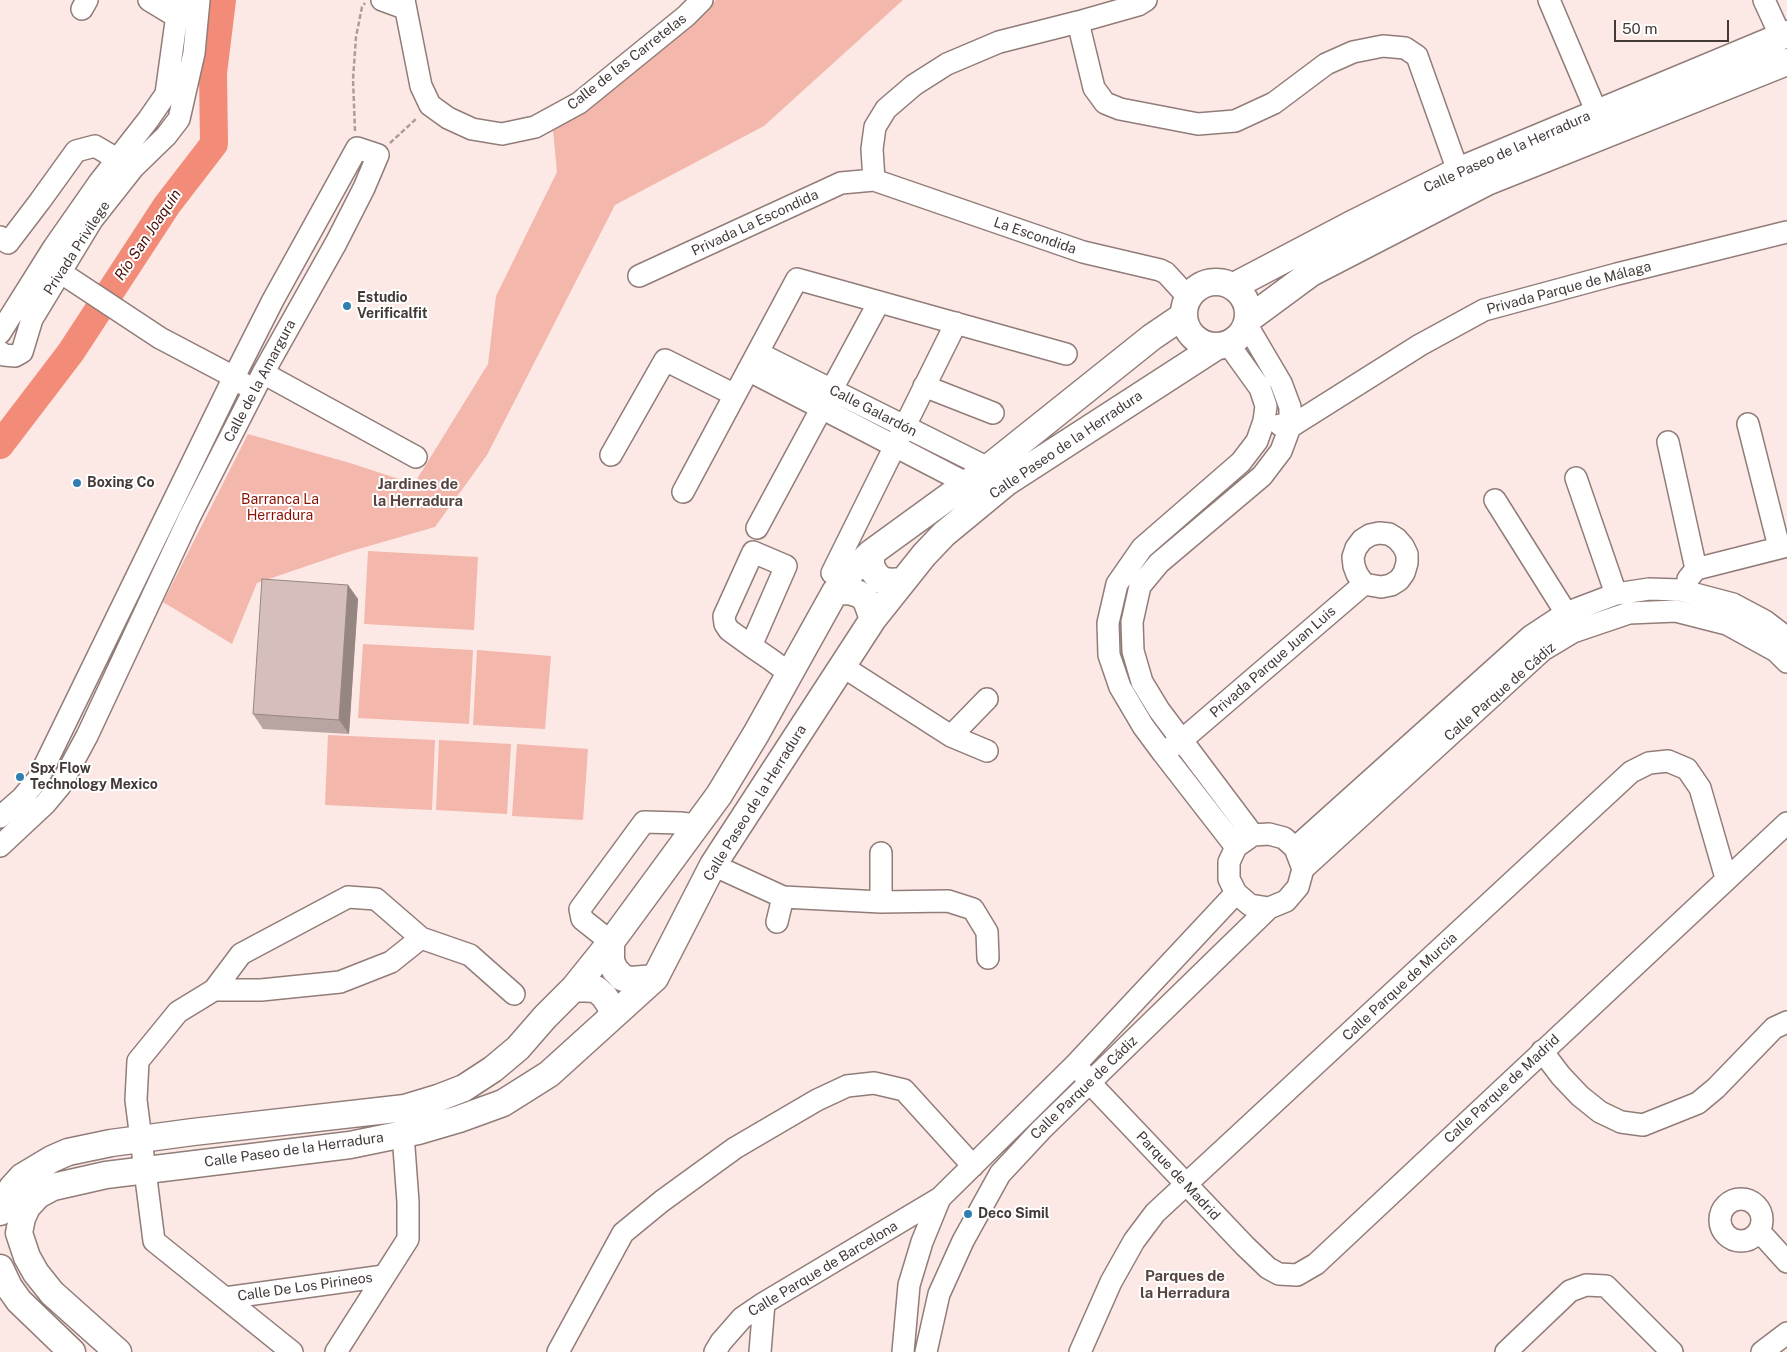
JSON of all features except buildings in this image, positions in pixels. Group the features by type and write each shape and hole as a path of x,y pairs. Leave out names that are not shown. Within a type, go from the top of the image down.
{"main road":[{"name":"Calle Paseo de la Herradura","path":"1234,286 1458,171 1784,35"},
{"name":"Calle Paseo de la Herradura","path":"1249,323 1311,273 1487,182 1787,62"},
{"path":"1209,282 1222,282 1234,286 1247,300 1249,323 1221,346 1199,342 1188,331 1186,307 1197,288 1209,282"},
{"name":"Calle Paseo de la Herradura","path":"0,1212 12,1188 22,1177 68,1152 111,1143 192,1132 405,1108 464,1088 493,1068 518,1048 574,988 611,942 724,787 789,673 834,583 853,570 871,553 988,468 1152,337 1186,307"},
{"name":"Calle Paseo de la Herradura","path":"100,1352 24,1281 14,1257 14,1245 22,1218 27,1207 38,1195 53,1187 106,1175 350,1145 403,1134 459,1119 503,1102 549,1074 655,978 713,865 842,666 873,619 902,581 944,534 1007,482 1221,346"},
{"path":"871,553 871,565 881,580 890,582 902,581"},
{"path":"834,583 849,591 860,594 866,600 873,619"},
{"path":"611,942 611,962 615,970 624,978 632,980 655,978"},
{"path":"574,988 596,988 610,1005 613,1016"},
{"path":"19,1233 27,1257 41,1280 75,1315 118,1352"},
{"path":"0,1268 9,1287 19,1301 72,1352"}],"street":[{"path":"148,0 178,9"},
{"name":"Privada Privilege","path":"0,333 133,168 166,136 179,119 194,53 199,0"},
{"path":"382,0 404,4"},
{"name":"Calle de las Carretelas","path":"404,4 420,86 430,105 448,118 472,129 502,134 535,127 579,103 686,16 702,0"},
{"path":"874,180 872,149 876,128 886,109 914,85 948,64 999,42 1078,22 1146,0"},
{"path":"1549,0 1597,113"},
{"path":"1764,0 1784,35"},
{"name":"Privada Privilege","path":"0,352 4,355 14,356 22,352 32,319 51,270 98,184 166,94 178,9"},
{"path":"1078,22 1094,88 1105,103 1120,109 1198,124 1235,121 1274,103 1326,64 1353,52 1382,46 1405,48 1418,56 1458,171"},
{"path":"148,120 160,122 166,128 166,136"},
{"path":"0,237 8,243 76,151 95,146 117,159"},
{"path":"358,148 378,155"},
{"name":"Calle de la Amargura","path":"1,813 22,798 38,779 273,300 358,148"},
{"name":"Calle de la Amargura","path":"0,846 45,804 60,786 87,736 190,516 258,382 336,243 364,188 378,155"},
{"name":"Privada La Escondida","path":"639,276 840,183 874,180"},
{"name":"La Escondida","path":"874,180 1083,252 1160,270 1166,273 1186,307"},
{"name":"Privada Parque de Málaga","path":"1290,427 1420,346 1484,310 1617,274 1787,232"},
{"name":"Calle de la Amargura","path":"51,270 104,301 160,338 234,377"},
{"path":"683,492 797,279 1066,354"},
{"path":"757,528 879,302"},
{"path":"1249,323 1281,383 1290,406 1290,427 1281,451 1262,476 1159,563 1140,586 1132,622 1134,651 1142,682 1159,710 1253,835"},
{"path":"834,583 895,446 956,324"},
{"path":"1221,346 1260,388 1266,406 1264,421 1257,440 1241,462 1142,548 1117,584 1108,623 1110,655 1120,687 1163,753 1236,848"},
{"path":"611,455 665,360 735,395"},
{"name":"Calle Galardón","path":"753,361 827,399 904,427 988,468"},
{"path":"234,377 258,382 416,457"},
{"path":"924,386 993,414"},
{"name":"Calle Galardón","path":"827,399 895,446 966,483"},
{"path":"1264,421 1290,427"},
{"path":"1680,590 1696,569 1783,546 1748,424"},
{"path":"1668,442 1696,569"},
{"path":"1576,478 1616,594"},
{"path":"1495,500 1566,613"},
{"name":"Privada Parque Juan Luis","path":"1163,753 1182,740 1364,584"},
{"name":"Calle Parque de Cádiz","path":"1295,848 1531,636 1566,613 1616,594 1649,589 1680,590 1733,604 1764,621 1787,638"},
{"name":"Calle Parque de Cádiz","path":"926,1352 938,1294 963,1241 1000,1174 1041,1130 1269,908 1286,901 1298,887 1302,869 1543,650 1573,632 1629,612 1676,611 1727,624 1776,651 1787,662"},
{"path":"751,646 789,673"},
{"path":"842,666 860,675 951,736 987,751"},
{"path":"951,736 987,700"},
{"path":"63,726 87,736"},
{"name":"Calle Parque de Murcia","path":"1080,1352 1111,1282 1134,1241 1155,1214 1631,772 1649,763 1668,761 1687,769 1700,788 1726,878"},
{"path":"611,942 582,918 580,908 644,822 697,825"},
{"name":"Calle Parque de Madrid","path":"1268,1268 1279,1274 1297,1274 1316,1264 1726,878 1787,823"},
{"path":"1269,908 1250,905 1236,894 1228,879 1229,862 1236,848 1253,835 1269,834 1284,838 1295,848 1302,869"},
{"path":"881,852 881,902"},
{"path":"713,865 783,897 881,902 948,901 973,909 987,932 988,958"},
{"name":"Calle Parque de Cádiz","path":"903,1352 909,1285 922,1242 940,1198 1076,1064 1236,894"},
{"path":"214,990 240,954 348,897 376,899 420,938 470,955 514,994"},
{"path":"777,922 783,897"},
{"path":"214,990 261,990 340,982 391,962 420,938"},
{"name":"Calle De Los Pirineos","path":"214,990 178,1012 138,1061 136,1100 154,1241 292,1352"},
{"path":"1542,1051 1574,1090 1600,1112 1621,1122 1643,1125 1698,1103 1716,1088 1774,1028 1787,1022"},
{"name":"Parque de Madrid","path":"1076,1064 1090,1083 1268,1268"},
{"path":"558,1352 622,1233 662,1201 735,1148 816,1100 847,1086 874,1083 904,1090 973,1166"},
{"name":"Calle De Los Pirineos","path":"336,1352 408,1239 408,1202 403,1134"},
{"name":"Calle Parque de Barcelona","path":"716,1352 721,1342 742,1318 940,1198"},
{"path":"1759,1231 1787,1262"},
{"name":"Calle De Los Pirineos","path":"225,1298 384,1276"},
{"path":"909,1285 938,1294"},
{"path":"1506,1352 1570,1291 1586,1285 1606,1286 1672,1352"},
{"path":"760,1352 764,1303"},
{"path":"1762,1352 1787,1333"}],"path":[{"path":"358,148 353,123 353,79 356,38 362,7 367,0"},
{"path":"378,155 430,105"}],"green space":[{"name":"Barranca La Herradura","path":"716,0 903,0 764,126 615,205 487,455 435,527 348,552 257,583 232,644 163,602 248,434 350,463 414,484 488,364 496,296 557,172 553,131 694,23"},
{"path":"368,551 478,557 474,630 364,624"},
{"path":"363,644 473,650 469,724 358,718"},
{"path":"477,650 551,656 545,729 473,725"},
{"path":"328,735 435,740 432,810 325,805"},
{"path":"439,740 511,744 507,814 436,810"},
{"path":"517,744 588,749 583,820 512,816"}],"waterway":[{"name":"Río San Joaquín","path":"0,445 71,352 167,205 214,144 213,73 222,0"}],"place":[{"name":"Estudio Verificalfit","path":"347,306"},
{"name":"Boxing Co","path":"77,483"},
{"name":"Spx Flow Technology Mexico","path":"20,777"},
{"name":"Deco Simil","path":"968,1214"}],"district":[{"name":"Jardines de la Herradura","path":"418,492"},
{"name":"Parques de la Herradura","path":"1185,1284"}]}
